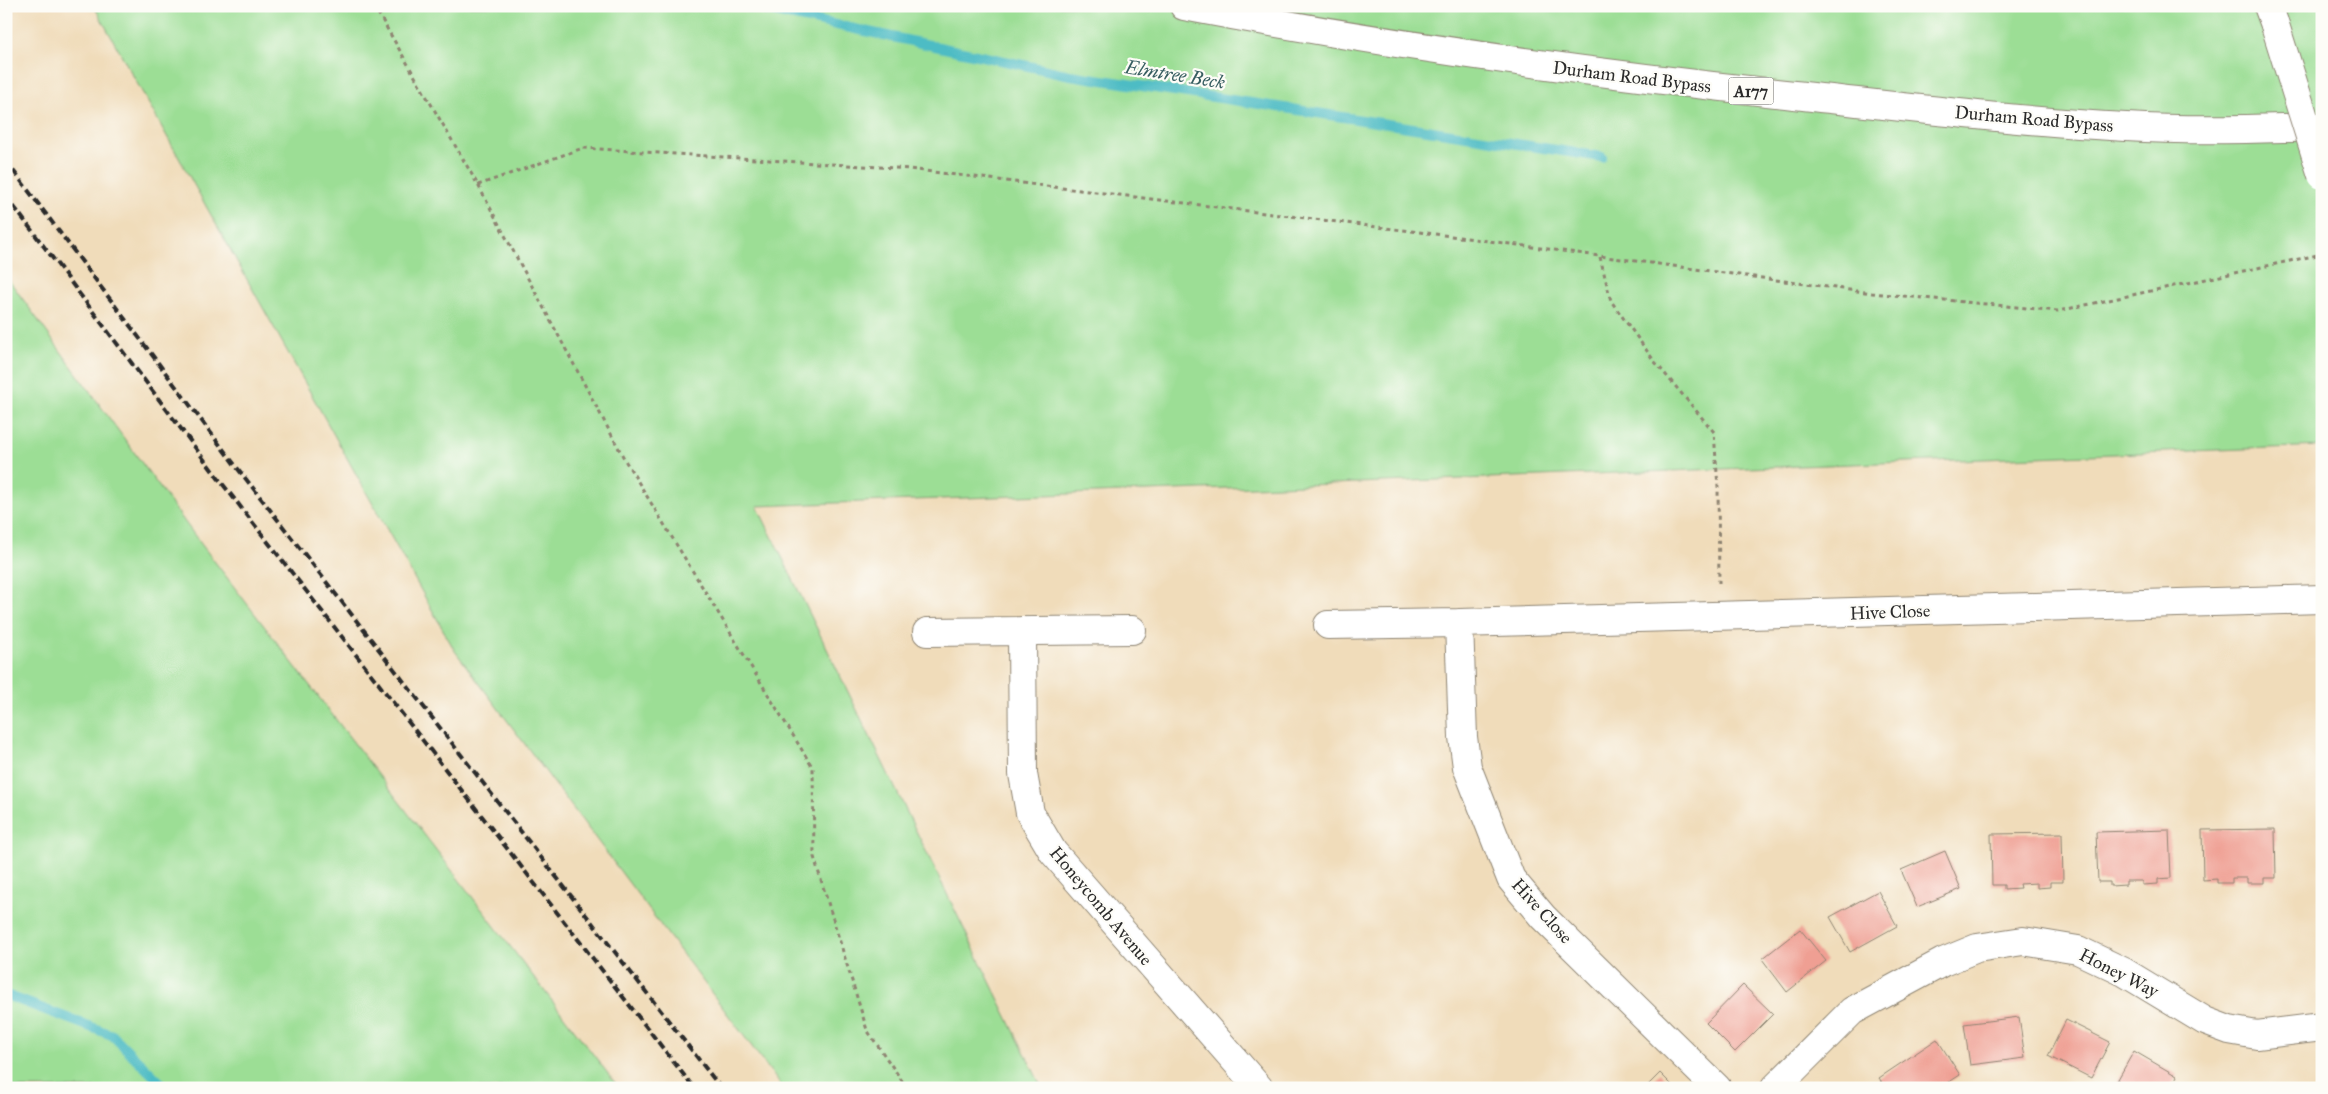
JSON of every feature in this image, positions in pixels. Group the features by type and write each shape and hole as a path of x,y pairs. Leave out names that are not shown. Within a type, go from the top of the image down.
{"street":[{"name":"Durham Road Bypass","path":"1184,6 1307,30 1488,58 1641,79 1981,116 2128,127 2322,128"},
{"path":"2272,16 2322,175"},
{"name":"Hive Close","path":"1328,625 2322,599"},
{"name":"Hive Close","path":"1459,623 1463,737 1467,767 1511,879 1543,917 1717,1088"},
{"path":"927,632 1132,630"},
{"name":"Honeycomb Avenue","path":"1022,631 1023,774 1030,813 1053,852 1259,1088"},
{"name":"Honey Way","path":"1775,1088 1852,1011 1943,962 1977,948 2023,941 2078,950 2124,972 2205,1021 2229,1030 2257,1035 2322,1027"}],"path":[{"path":"374,6 478,185 626,462 813,768 814,857 867,1030 907,1088"},
{"path":"478,185 583,148 909,169 1600,256 1872,293 2058,311 2322,254"},
{"path":"1600,256 1611,301 1655,362 1714,432 1718,487 1720,616"}],"green space":[{"path":"94,6 2322,6 2322,446 757,506 1042,1088 783,1088 455,651"},
{"path":"6,276 195,536 619,1088 6,1088"}],"building":[{"path":"2275,829 2276,878 2264,878 2264,883 2247,883 2247,878 2232,878 2232,883 2217,883 2217,879 2203,880 2202,830"},
{"path":"2169,830 2171,878 2158,879 2158,884 2142,885 2142,881 2126,881 2126,885 2110,886 2110,882 2098,882 2096,832"},
{"path":"2062,833 2063,882 2050,882 2050,887 2037,888 2037,883 2019,884 2020,888 2004,889 2004,885 1992,885 1991,834"},
{"path":"1945,851 1961,889 1917,907 1901,870"},
{"path":"1878,891 1897,926 1850,952 1830,917"},
{"path":"1800,929 1826,961 1787,992 1762,959"},
{"path":"1743,985 1773,1014 1735,1052 1706,1023"},
{"path":"2019,1017 2025,1058 1970,1065 1964,1024"},
{"path":"2066,1020 2110,1042 2091,1078 2048,1056"},
{"path":"1937,1039 1960,1075 1940,1088 1886,1088 1879,1078"},
{"path":"2134,1051 2177,1076 2170,1088 2113,1088"},
{"path":"1660,1073 1675,1088 1645,1088"}],"waterway":[{"name":"Elmtree Beck","path":"747,6 1070,75 1602,157"},
{"path":"6,995 112,1035 166,1088"}],"railway":[{"path":"6,161 235,465 721,1088"},
{"path":"6,196 218,478 694,1088"}]}
